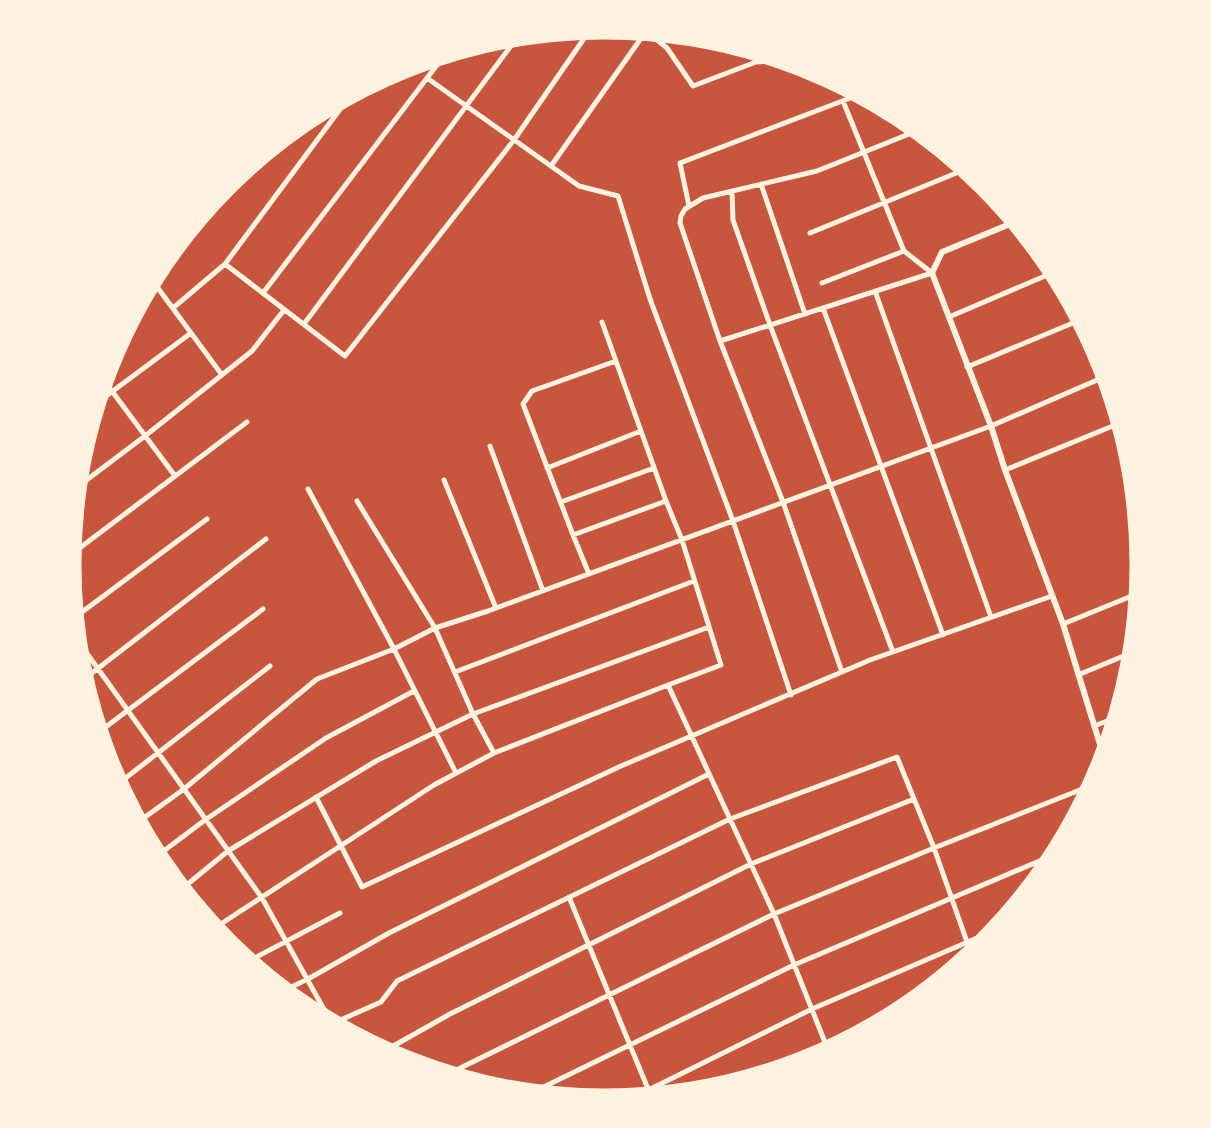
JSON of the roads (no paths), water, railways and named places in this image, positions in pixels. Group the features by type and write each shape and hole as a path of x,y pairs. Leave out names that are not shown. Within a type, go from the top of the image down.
{"street":[{"path":"225,264 345,356 514,140 586,36"},
{"path":"551,166 643,36"},
{"path":"657,38 693,86 756,62 770,61"},
{"path":"304,324 513,43"},
{"path":"263,293 440,62"},
{"path":"427,78 579,186 618,196 650,299 733,521 791,695"},
{"path":"689,206 680,163 853,97"},
{"path":"843,101 904,251 932,273 991,426 1062,624 1101,748"},
{"path":"173,309 225,264 343,105"},
{"path":"842,672 783,502 720,341 680,223 681,216 689,206 703,198 817,171 912,133"},
{"path":"810,233 960,171"},
{"path":"761,184 804,314"},
{"path":"732,191 733,220 893,652"},
{"path":"720,341 932,273 942,252 1010,224"},
{"path":"822,283 904,251"},
{"path":"949,317 1048,275"},
{"path":"152,291 157,287 222,374"},
{"path":"875,291 991,617"},
{"path":"823,308 943,635"},
{"path":"83,483 252,351 284,310"},
{"path":"219,925 434,785 494,753 721,665 682,540 602,322"},
{"path":"967,367 1076,322"},
{"path":"104,398 191,333"},
{"path":"589,574 523,404 532,391 616,360"},
{"path":"142,819 184,789 317,679 394,649 435,628 543,591 991,426 1100,379"},
{"path":"108,385 176,475"},
{"path":"77,550 247,422"},
{"path":"1005,470 1115,425"},
{"path":"547,468 641,431"},
{"path":"490,446 543,591"},
{"path":"561,502 654,468"},
{"path":"444,480 496,608"},
{"path":"309,489 456,773"},
{"path":"357,500 435,628 473,714 494,753"},
{"path":"573,536 666,501"},
{"path":"79,614 207,519"},
{"path":"89,674 266,538"},
{"path":"455,672 694,582"},
{"path":"1062,624 1133,595"},
{"path":"316,797 362,887 621,766 842,672 1052,596"},
{"path":"103,728 263,608"},
{"path":"186,886 228,851 376,761 473,714 709,627"},
{"path":"84,649 262,898 323,1011"},
{"path":"1078,675 1126,655"},
{"path":"123,780 270,666"},
{"path":"668,685 774,914 826,1044"},
{"path":"162,852 326,738 414,691"},
{"path":"1094,726 1110,720"},
{"path":"339,1021 381,1002 397,981 730,819 897,757 934,848 969,948"},
{"path":"289,988 389,933 709,774"},
{"path":"455,1071 774,914 1084,788"},
{"path":"391,1047 450,1014 751,864 914,799"},
{"path":"540,1089 794,965 1044,859"},
{"path":"569,897 649,1090 812,1010 982,936"},
{"path":"253,959 340,914"}]}
